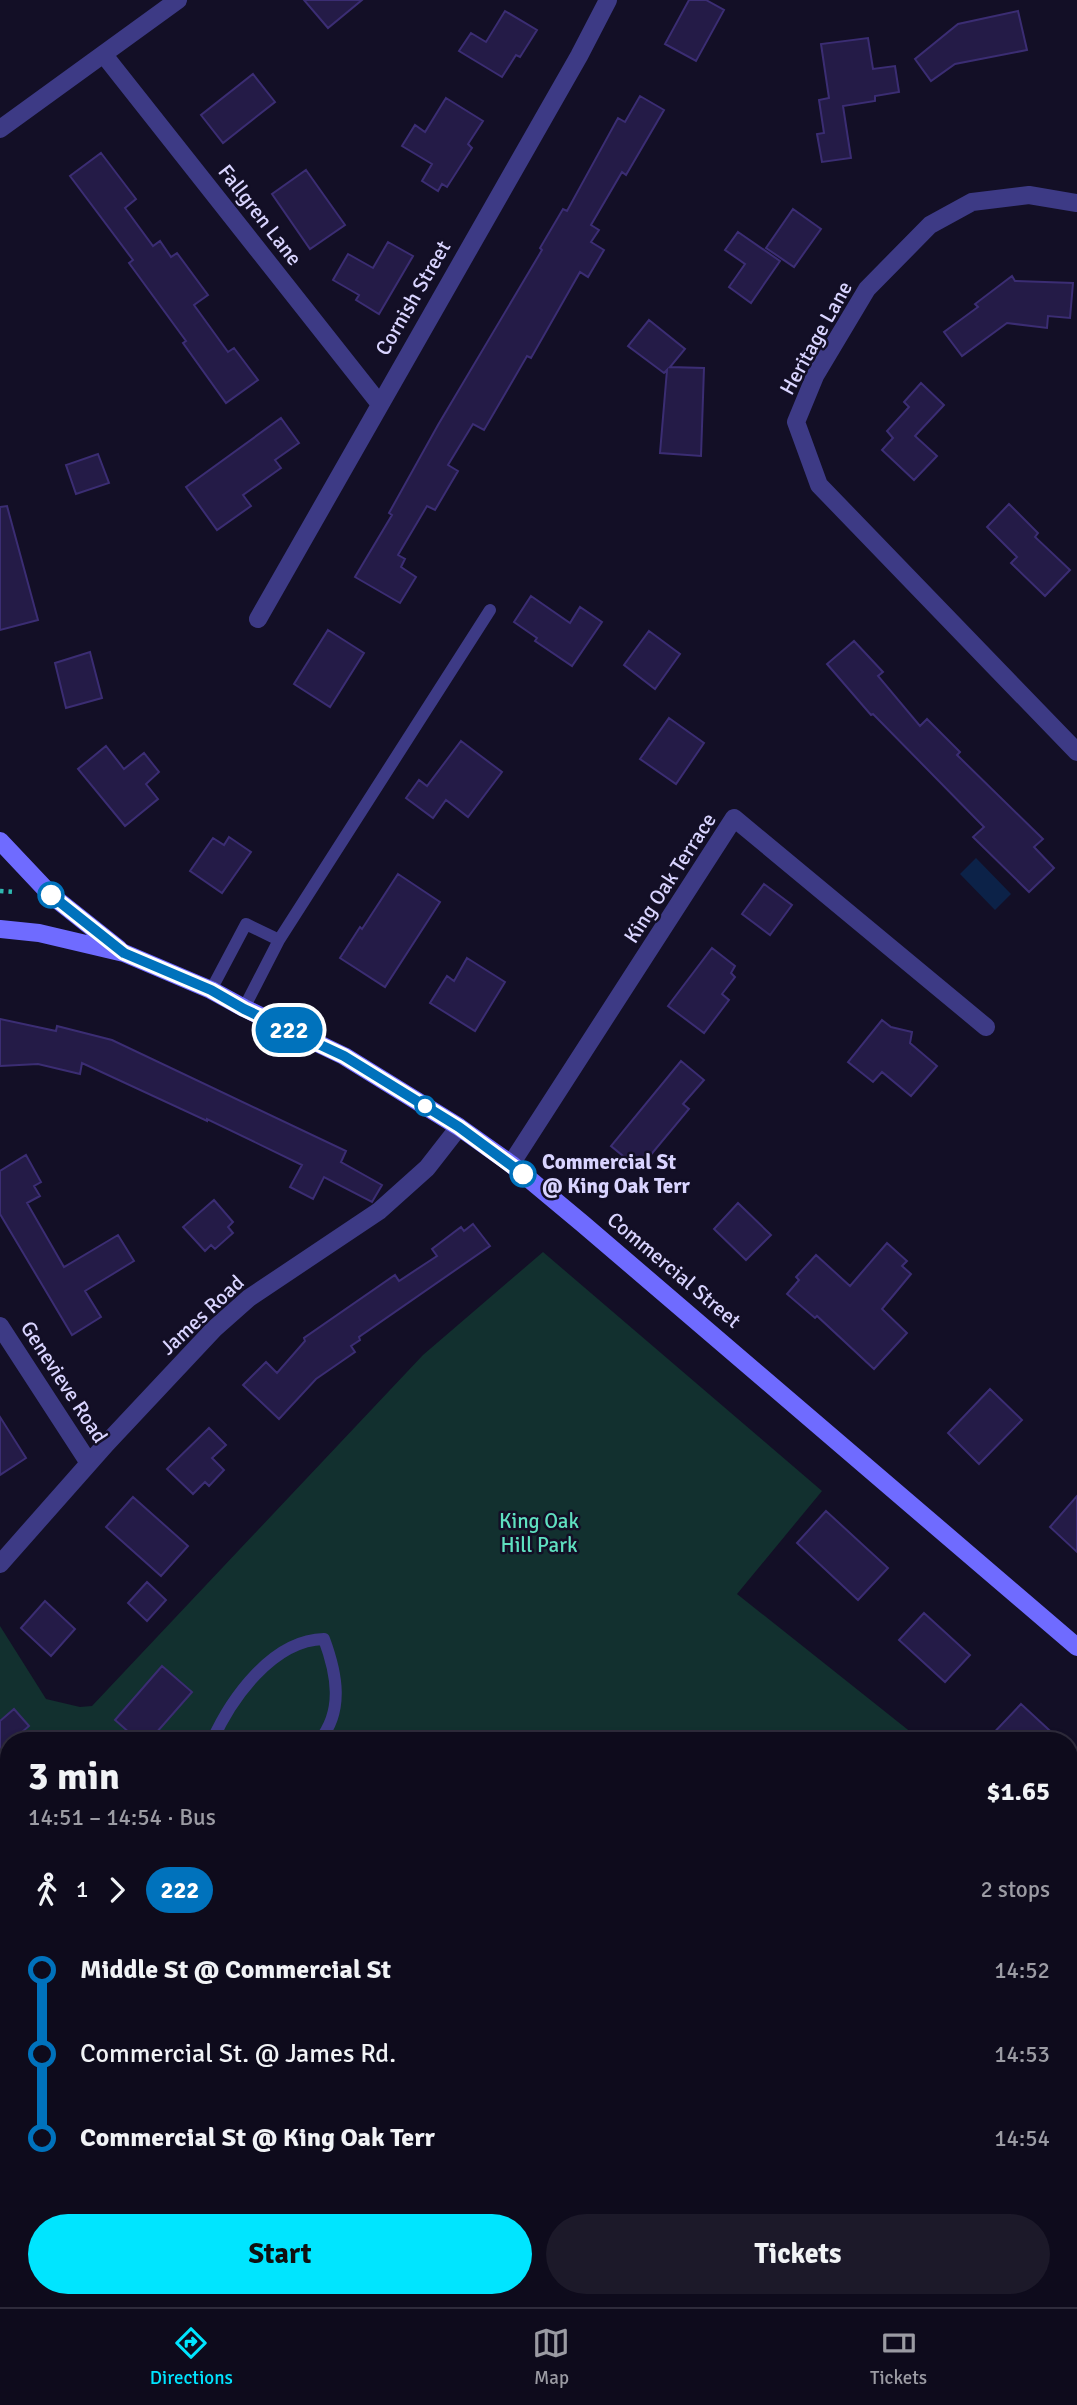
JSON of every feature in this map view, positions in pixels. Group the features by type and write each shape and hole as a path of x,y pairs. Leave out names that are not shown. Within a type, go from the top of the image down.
{"main road":[{"path":"0,841 51,895 124,953"},
{"name":"Commercial Street","path":"0,929 39,933 124,953 211,990 244,1009 344,1056 459,1127 511,1164 721,1340 1077,1647"}],"street":[{"path":"0,129 178,0"},
{"name":"Cornish Street","path":"258,619 608,0"},
{"name":"Fallgren Lane","path":"104,55 379,403"},
{"name":"Heritage Lane","path":"1077,203 1029,195 972,202 930,225 867,289 815,376 796,422 819,485 1077,752"},
{"name":"King Oak Terrace","path":"511,1164 734,818 986,1027"},
{"name":"James Road","path":"0,1564 89,1463 214,1329 249,1298 379,1211 428,1168 459,1127"},
{"name":"Genevieve Road","path":"0,1326 89,1463"}],"lane":[{"path":"244,1009 279,940 490,610"},
{"path":"211,990 246,924 279,940"},
{"path":"217,1732 242,1689 260,1671 296,1645 324,1639 331,1659 337,1698 334,1717 324,1732"}],"green space":[{"name":"King Oak Hill Park","path":"543,1252 822,1491 737,1594 911,1732 0,1732 0,1626 46,1699 80,1707 92,1706 423,1355"}],"water":[{"path":"976,858 1011,894 995,910 960,874"}],"building":[{"path":"304,0 362,0 328,28"},
{"path":"689,0 706,0 724,10 696,61 665,44"},
{"path":"505,11 537,30 520,57 516,55 502,77 459,51 471,33 486,42"},
{"path":"1018,11 1027,50 955,64 931,81 915,59 958,24"},
{"path":"868,38 873,69 895,66 899,92 875,96 875,101 843,106 851,158 822,162 817,134 824,133 819,100 829,98 821,44"},
{"path":"253,74 275,102 223,143 201,115"},
{"path":"640,96 664,110 626,175 622,172 591,225 599,230 591,242 604,250 588,277 580,272 531,358 527,356 484,430 473,424 448,465 458,471 435,510 427,506 398,555 405,559 401,567 416,577 400,603 355,577 392,515 389,513 438,425 542,250 540,248 563,209 567,211 618,118 625,122"},
{"path":"446,98 483,121 468,144 472,148 447,187 442,184 438,191 422,181 432,164 402,146 415,125 425,132"},
{"path":"101,153 136,199 125,208 153,246 160,241 171,257 177,253 208,295 194,305 228,352 234,348 258,380 226,403 183,343 186,341 129,263 133,260 70,176"},
{"path":"306,170 345,225 310,249 272,194"},
{"path":"793,209 821,229 794,267 766,248"},
{"path":"738,232 780,261 751,303 729,287 745,264 725,250"},
{"path":"388,242 413,256 379,314 356,300 359,295 333,280 348,254 373,268"},
{"path":"1012,276 1015,281 1073,283 1070,318 1048,316 1047,328 1007,323 962,356 944,332 978,307 975,304"},
{"path":"649,320 685,349 670,367 704,368 701,456 660,453 667,370 664,373 628,346"},
{"path":"921,383 944,405 915,436 937,456 914,480 882,450 893,438 887,431 909,407 904,402"},
{"path":"281,418 299,443 275,460 281,468 243,495 251,506 217,530 186,487"},
{"path":"98,454 109,483 76,494 66,465"},
{"path":"1009,504 1038,533 1035,537 1070,570 1045,596 1011,563 1017,557 987,527"},
{"path":"7,506 38,620 0,630 0,507"},
{"path":"531,596 570,623 580,607 602,622 572,666 535,641 537,638 514,622"},
{"path":"328,630 364,653 330,707 294,684"},
{"path":"649,631 680,654 655,689 624,665"},
{"path":"854,641 883,672 878,676 920,726 927,719 960,752 957,755 1043,839 1034,847 1054,868 1029,892 973,837 984,827 873,714 871,715 827,664"},
{"path":"90,652 102,698 66,708 55,663"},
{"path":"669,718 704,743 676,784 640,759"},
{"path":"461,741 502,772 468,817 446,800 433,818 406,798 419,780 427,786"},
{"path":"106,746 124,769 144,753 159,772 146,784 158,799 125,826 78,769"},
{"path":"229,837 251,852 222,893 190,871 213,838 224,845"},
{"path":"398,874 440,902 385,987 340,958"},
{"path":"764,884 792,905 770,935 742,914"},
{"path":"712,948 735,966 731,973 735,977 722,994 729,1000 704,1033 668,1006"},
{"path":"467,958 505,982 475,1031 430,1003 447,976 454,981"},
{"path":"0,1019 56,1031 57,1026 112,1040 346,1151 341,1162 382,1185 372,1202 324,1177 313,1199 290,1187 302,1165 82,1063 80,1074 38,1064 0,1066"},
{"path":"882,1020 891,1027 912,1032 910,1043 937,1066 911,1096 882,1072 873,1082 848,1062"},
{"path":"681,1061 704,1080 683,1104 689,1109 639,1169 611,1146"},
{"path":"26,1155 41,1182 34,1186 40,1196 27,1203 64,1267 118,1235 134,1261 85,1291 101,1317 72,1335 0,1214 0,1171"},
{"path":"214,1200 233,1222 228,1227 233,1233 215,1249 211,1245 205,1251 183,1227"},
{"path":"738,1203 771,1235 746,1260 714,1229"},
{"path":"473,1224 490,1246 359,1337 360,1340 351,1346 355,1352 316,1379 279,1419 243,1385 266,1362 277,1373 305,1341 304,1338 395,1275 399,1281 437,1256 432,1249 461,1227 464,1231"},
{"path":"887,1243 907,1261 902,1266 911,1274 882,1309 907,1333 874,1369 817,1316 815,1318 787,1294 799,1280 796,1277 816,1255 850,1286"},
{"path":"990,1389 1022,1420 979,1464 948,1433"},
{"path":"0,1417 26,1458 0,1475"},
{"path":"209,1428 226,1445 212,1458 224,1470 209,1486 205,1482 193,1494 167,1469"},
{"path":"1077,1496 1077,1552 1050,1527"},
{"path":"133,1497 188,1546 161,1576 106,1527"},
{"path":"826,1511 888,1568 858,1600 797,1543"},
{"path":"147,1582 166,1600 147,1621 128,1603"},
{"path":"45,1601 75,1629 51,1656 21,1628"},
{"path":"924,1613 970,1655 945,1682 899,1640"},
{"path":"162,1666 192,1692 157,1732 129,1732 115,1720"},
{"path":"1021,1704 1051,1732 995,1732"},
{"path":"14,1709 29,1726 22,1732 0,1732 0,1721"}],"bus line":[{"name":"222","path":"51,895 124,953 211,990 244,1009 344,1056 459,1127 523,1174"}],"place":[{"name":"Commercial St @ King Oak Terr","path":"523,1174"}]}
